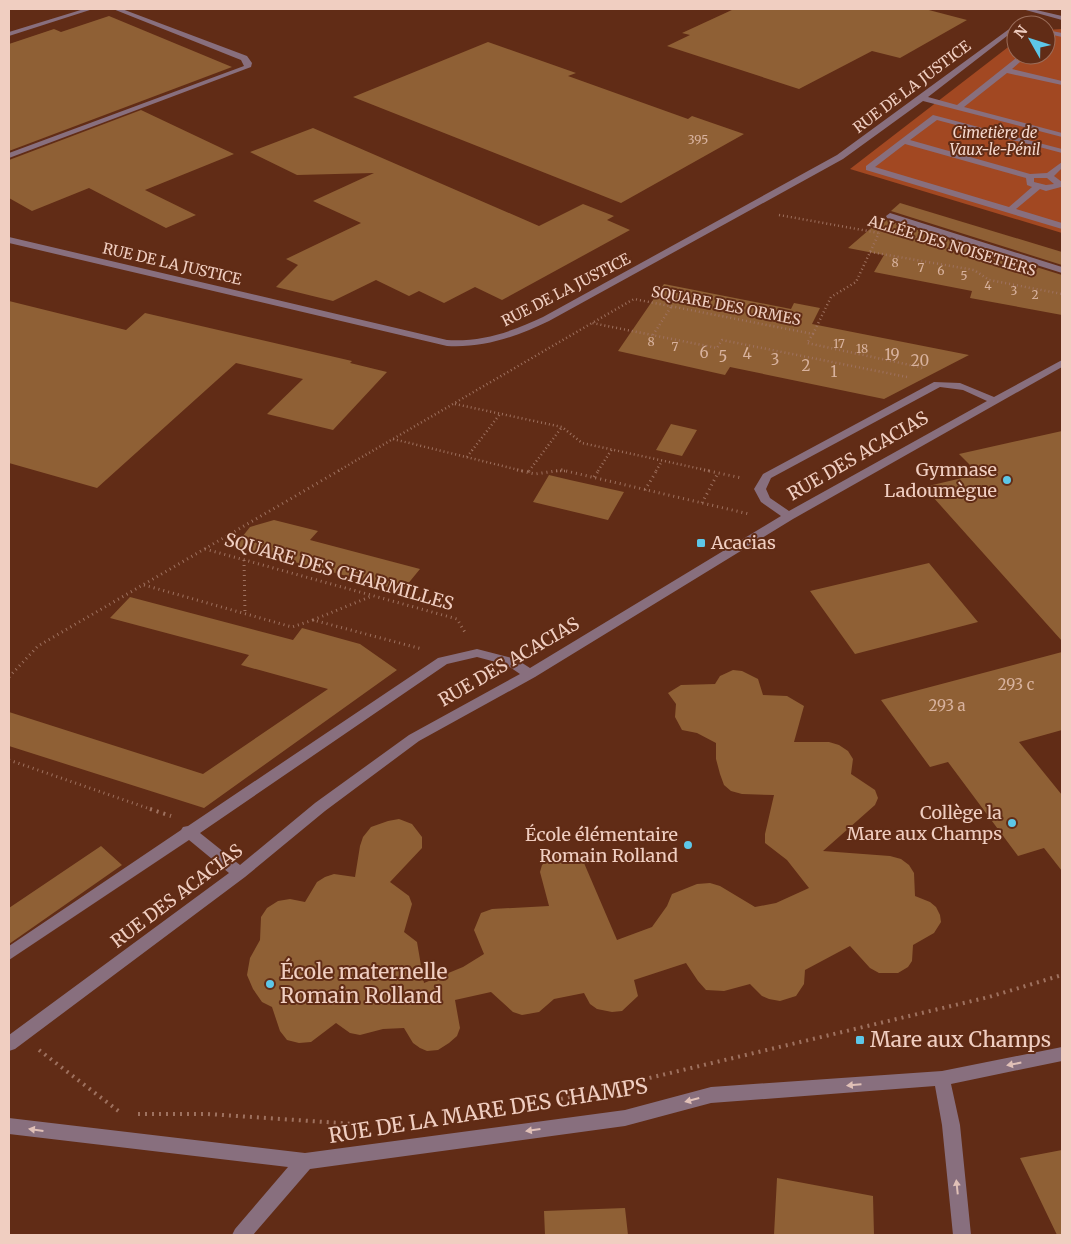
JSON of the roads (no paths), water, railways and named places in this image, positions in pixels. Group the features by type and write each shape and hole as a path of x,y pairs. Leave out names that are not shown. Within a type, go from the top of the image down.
{"street":[{"path":"9,34 90,9"},
{"path":"9,156 247,67 248,63 244,58 116,9"},
{"path":"1025,9 1034,14 1062,18"},
{"name":"RUE DE LA JUSTICE","path":"9,240 447,343 472,344 499,340 546,319 840,157 1006,34"},
{"path":"958,108 1012,65"},
{"path":"1006,70 1062,83"},
{"path":"922,98 1062,135"},
{"path":"1062,151 936,117 870,168 1062,226"},
{"path":"904,141 1030,178 1038,175 1049,176 1058,182 1060,186 1050,188 1037,187 1030,184 1028,179 1030,178"},
{"path":"1049,176 1062,164"},
{"path":"1010,210 1037,187"},
{"path":"890,216 1062,270"},
{"name":"RUE DES ACACIAS","path":"14,1040 240,873 320,807 414,738 530,674 789,516 1062,363"},
{"path":"789,516 765,500 760,489 767,476 938,384 950,383 993,400"},
{"path":"9,954 188,831 443,661 477,653 511,662 530,674"},
{"path":"188,831 240,873"},
{"name":"RUE DE LA MARE DES CHAMPS","path":"9,1126 305,1161 624,1118 711,1094 942,1078 1062,1054"},
{"path":"942,1078 951,1125 962,1235"},
{"path":"240,1235 305,1161"}],"place":[{"name":"Gymnase Ladoumègue","path":"1007,480"},
{"name":"Acacias","path":"701,543"},
{"name":"Collège la Mare aux Champs","path":"1012,823"},
{"name":"École élémentaire Romain Rolland","path":"688,845"},
{"name":"École maternelle Romain Rolland","path":"270,984"},
{"name":"Mare aux Champs","path":"860,1040"}],"park label":[{"name":"Cimetière de Vaux-le-Pénil","path":"995,142"}]}
